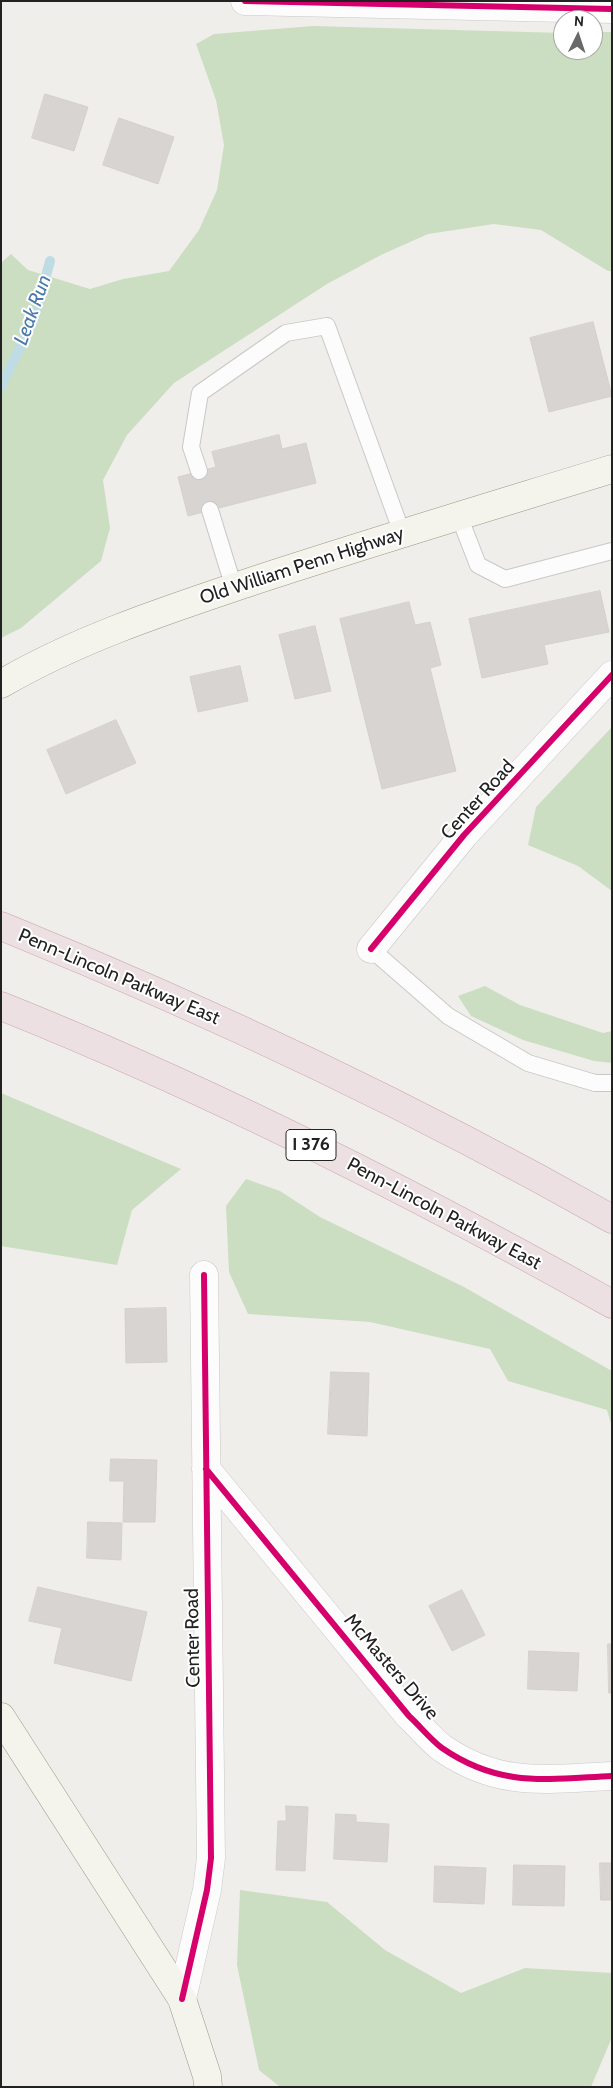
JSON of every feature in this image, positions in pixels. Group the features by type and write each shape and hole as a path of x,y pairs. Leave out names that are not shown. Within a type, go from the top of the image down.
{"highway":[{"name":"Penn-Lincoln Parkway East","path":"1,926 179,1001 310,1062 443,1128 612,1219"},
{"name":"Penn-Lincoln Parkway East","path":"1,1006 277,1128 408,1194 612,1304"}],"main road":[{"name":"Old William Penn Highway","path":"1,684 74,646 160,612 402,533 612,469"},
{"path":"1,1718 182,1999 207,2076 208,2087"}],"street":[{"path":"245,1 612,10"},
{"name":"Center Road","path":"371,949 464,835 612,675"},
{"name":"Center Road","path":"182,1999 207,1890 211,1858 204,1275"},
{"name":"McMasters Drive","path":"206,1469 409,1716 442,1747 484,1771 528,1780 612,1776"}],"lane":[{"path":"199,471 191,447 200,393 286,333 327,326 402,533"},
{"path":"210,510 234,588"},
{"path":"460,516 478,565 505,579 612,551"},
{"path":"371,949 448,1016 528,1063 595,1083 612,1083"}],"green space":[{"path":"313,26 553,33 553,60 603,60 603,32 612,32 612,271 608,271 541,230 494,224 428,234 381,255 327,284 174,383 127,435 103,480 110,528 101,561 21,628 1,638 1,263 11,254 28,270 90,289 123,279 169,271 199,230 217,190 224,145 216,100 196,44 214,34"},
{"path":"612,727 612,891 578,866 528,845 536,807"},
{"path":"485,986 520,1005 603,1033 612,1031 612,1063 594,1061 523,1040 471,1016 458,996"},
{"path":"1,1093 181,1169 132,1210 117,1265 1,1246"},
{"path":"246,1179 280,1191 320,1217 464,1287 612,1371 612,1427 607,1410 508,1381 490,1349 370,1322 248,1314 229,1272 226,1206"},
{"path":"240,1890 327,1902 385,1950 461,1993 525,1968 612,1973 612,2037 591,2087 280,2087 259,2070 237,1965"}],"building":[{"path":"45,94 88,107 74,151 32,138"},
{"path":"119,118 174,137 158,184 103,165"},
{"path":"593,322 612,396 549,412 530,338"},
{"path":"279,435 282,449 306,443 316,483 188,516 178,477 216,467 212,452"},
{"path":"600,591 609,632 544,645 548,664 482,678 469,619"},
{"path":"409,602 415,625 430,622 441,665 430,668 456,771 382,789 340,619"},
{"path":"315,626 331,691 295,699 279,635"},
{"path":"240,666 248,701 198,712 190,677"},
{"path":"116,720 136,763 66,794 47,750"},
{"path":"166,1308 167,1362 126,1363 125,1309"},
{"path":"331,1372 369,1373 367,1436 328,1434"},
{"path":"111,1459 157,1460 155,1522 123,1522 124,1481 110,1481"},
{"path":"88,1522 122,1523 121,1560 87,1558"},
{"path":"38,1587 147,1612 131,1681 54,1663 62,1628 29,1621"},
{"path":"462,1590 485,1635 452,1651 429,1606"},
{"path":"608,1644 612,1644 612,1693 609,1693"},
{"path":"529,1651 579,1653 577,1691 528,1689"},
{"path":"286,1806 308,1807 305,1871 276,1870 278,1821 286,1821"},
{"path":"336,1814 356,1815 356,1822 389,1824 387,1862 334,1859"},
{"path":"600,1863 612,1863 612,1900 601,1900"},
{"path":"514,1865 565,1866 564,1906 513,1905"},
{"path":"435,1866 486,1868 484,1904 434,1902"}],"waterway":[{"name":"Leak Run","path":"1,386 34,319 50,261"}],"cycle path":[{"path":"245,1 612,9"},
{"path":"371,949 464,835 612,675"},
{"path":"182,1999 207,1890 211,1858 204,1275"},
{"path":"206,1469 409,1716 442,1748 463,1761 484,1770 504,1775 544,1779 612,1776"}]}
